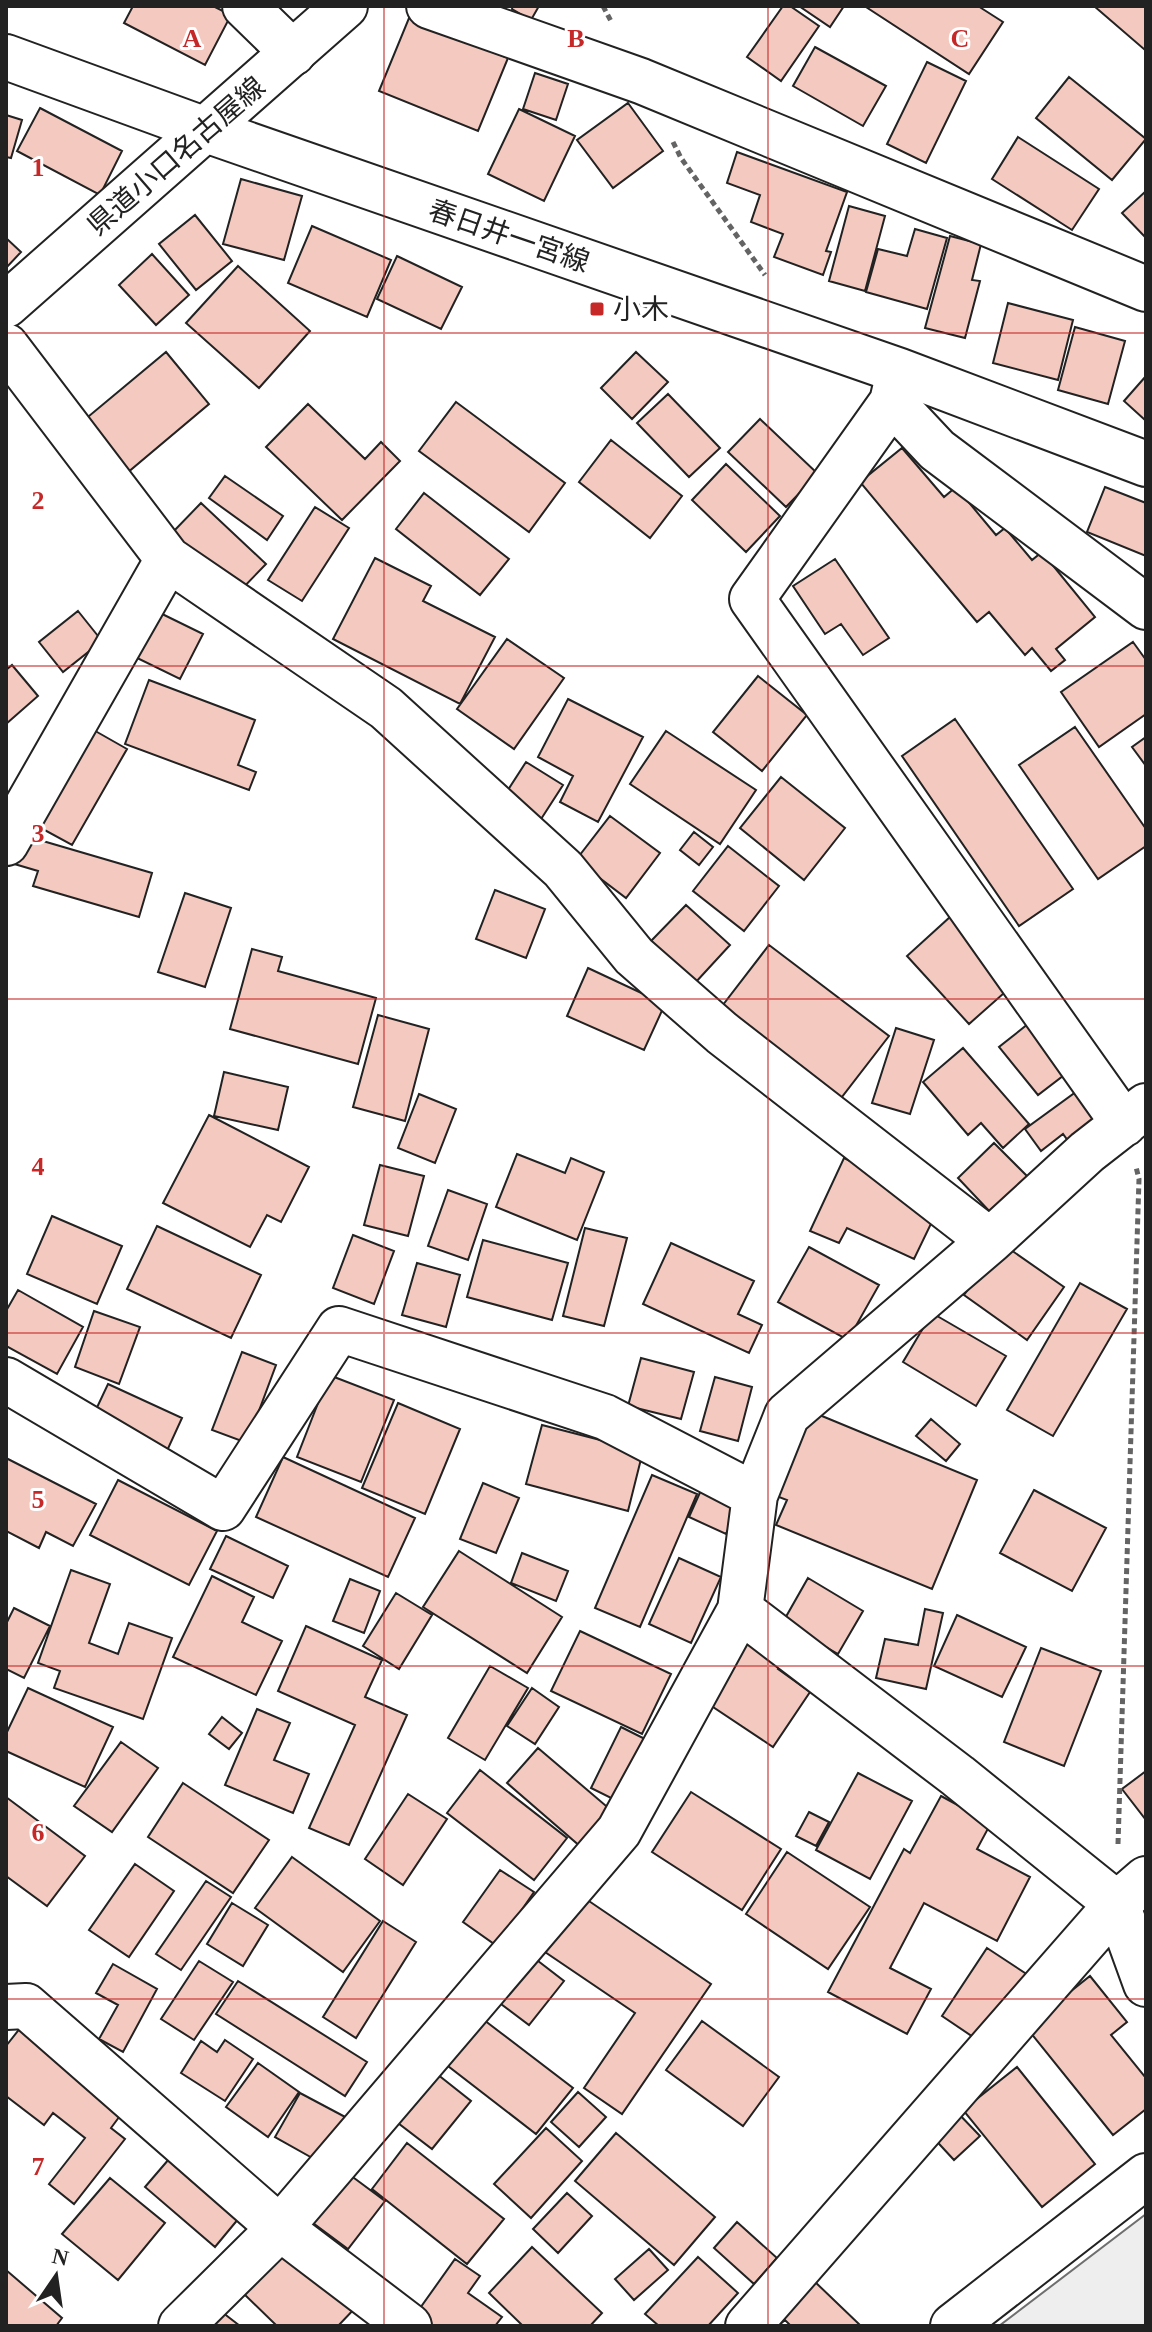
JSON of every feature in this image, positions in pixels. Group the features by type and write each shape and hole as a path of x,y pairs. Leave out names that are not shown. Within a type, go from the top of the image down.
{"street":[{"path":"245,6 293,53"},
{"name":"県道小口名古屋線","path":"6,305 345,6"},
{"path":"429,6 641,81 1146,289"},
{"name":"春日井一宮線","path":"6,57 896,387 1146,464"},
{"path":"6,346 168,559 386,708 563,869 634,956 722,1033 990,1241"},
{"path":"181,2326 280,2228 619,1831 740,1610 755,1495 787,1415 990,1241 1087,1152 1139,1114 752,599 896,387 937,450 1146,607"},
{"path":"6,843 168,559"},
{"path":"6,1380 223,1508 339,1329 605,1417 755,1495"},
{"path":"740,1610 958,1776 1132,1891 1146,1984"},
{"path":"748,2326 1132,1891"},
{"path":"6,2007 26,2006 280,2228 409,2326"},
{"path":"953,2326 1146,2176"}],"path":[{"path":"603,6 681,158 769,280"},
{"path":"1132,1891 1119,1789 1128,1579 1139,1114"}],"shaded area":[{"path":"1146,2214 1146,2326 999,2326"}],"building":[{"path":"133,6 213,6 231,15 205,65 124,23"},
{"path":"513,6 539,6 531,20 512,9"},
{"path":"783,6 790,6 819,26 781,81 747,57"},
{"path":"799,6 844,6 830,27"},
{"path":"978,6 1003,22 969,74 866,7"},
{"path":"1094,6 1146,6 1146,49 1145,50"},
{"path":"409,18 508,58 478,131 379,91"},
{"path":"815,47 886,86 863,126 793,86"},
{"path":"927,62 966,81 926,163 887,144"},
{"path":"535,73 568,84 556,120 523,109"},
{"path":"1069,77 1146,139 1112,180 1036,118"},
{"path":"628,103 663,151 613,188 577,140"},
{"path":"40,108 122,151 100,195 17,151"},
{"path":"519,109 575,136 544,201 488,174"},
{"path":"6,115 22,120 11,158 6,157"},
{"path":"1018,137 1099,189 1072,230 992,179"},
{"path":"737,152 847,192 826,251 831,252 823,275 774,257 783,234 751,222 760,195 727,183"},
{"path":"241,179 302,196 284,260 223,244"},
{"path":"1146,191 1146,238 1122,213"},
{"path":"849,206 885,216 865,291 829,281"},
{"path":"195,215 232,261 196,290 159,244"},
{"path":"312,226 391,260 367,317 288,283"},
{"path":"915,229 947,238 927,309 866,292 878,249 907,256"},
{"path":"950,236 981,244 972,280 980,281 965,338 925,328"},
{"path":"6,238 21,252 6,268"},
{"path":"152,254 189,295 156,325 119,285"},
{"path":"397,256 462,287 441,329 377,299"},
{"path":"238,266 310,331 259,388 186,323"},
{"path":"1008,303 1073,320 1058,380 993,363"},
{"path":"1075,327 1125,341 1108,404 1058,390"},
{"path":"166,352 209,404 127,473 83,421"},
{"path":"636,352 668,382 632,419 601,388"},
{"path":"1146,376 1146,420 1145,420 1124,401"},
{"path":"668,394 720,448 689,477 637,423"},
{"path":"456,402 565,483 529,532 419,451"},
{"path":"308,404 365,459 381,442 400,461 342,520 266,447"},
{"path":"760,419 818,474 786,507 728,452"},
{"path":"611,440 682,496 650,538 579,482"},
{"path":"902,448 944,497 956,487 996,535 1005,528 1032,560 1042,552 1095,617 1056,649 1065,660 1051,671 1032,648 1025,655 989,612 977,622 860,482"},
{"path":"726,464 780,516 746,552 692,500"},
{"path":"225,476 283,516 267,540 209,498"},
{"path":"1105,487 1146,503 1146,556 1087,532"},
{"path":"424,493 509,559 480,595 396,529"},
{"path":"201,503 266,564 236,595 171,534"},
{"path":"315,507 349,528 302,601 268,580"},
{"path":"375,558 431,586 423,601 495,637 460,704 333,639"},
{"path":"835,559 889,638 863,655 841,624 825,634 793,586"},
{"path":"154,610 203,634 180,679 131,655"},
{"path":"78,611 102,641 63,672 39,642"},
{"path":"507,639 564,678 514,749 457,709"},
{"path":"1133,642 1146,660 1146,714 1099,747 1061,692"},
{"path":"12,665 38,696 6,724 6,670"},
{"path":"758,676 807,715 762,771 713,732"},
{"path":"149,680 255,720 238,765 256,772 249,790 125,744"},
{"path":"568,699 643,737 598,822 560,802 573,776 538,757"},
{"path":"955,719 1073,889 1019,926 902,756"},
{"path":"83,724 127,749 72,845 28,821"},
{"path":"1075,727 1146,829 1146,846 1098,879 1019,765"},
{"path":"666,731 756,790 720,844 630,784"},
{"path":"1146,737 1146,766 1132,747"},
{"path":"526,762 563,785 534,830 497,807"},
{"path":"781,777 845,828 804,880 740,828"},
{"path":"610,816 660,853 626,898 576,860"},
{"path":"694,832 713,847 699,865 680,850"},
{"path":"19,834 152,873 139,917 33,886 38,871 11,863"},
{"path":"728,846 779,886 744,931 693,891"},
{"path":"495,890 545,909 526,958 476,939"},
{"path":"185,893 231,908 205,987 158,972"},
{"path":"686,905 730,945 695,983 651,941"},
{"path":"950,917 1012,986 969,1024 907,956"},
{"path":"769,945 889,1036 838,1102 719,1010"},
{"path":"252,949 282,957 278,971 376,998 358,1064 230,1029"},
{"path":"588,968 665,1004 644,1050 567,1016"},
{"path":"378,1015 429,1029 405,1121 353,1107"},
{"path":"1033,1020 1072,1069 1038,1095 999,1047"},
{"path":"896,1028 934,1040 910,1114 872,1103"},
{"path":"963,1048 1029,1124 1003,1148 981,1123 968,1135 923,1082"},
{"path":"224,1072 288,1087 278,1130 214,1116"},
{"path":"1091,1081 1117,1118 1074,1149 1063,1134 1041,1151 1025,1129"},
{"path":"419,1094 456,1109 435,1163 398,1148"},
{"path":"209,1115 309,1167 281,1222 267,1215 250,1247 163,1203"},
{"path":"994,1143 1030,1179 993,1215 958,1178"},
{"path":"517,1154 565,1173 571,1158 604,1172 577,1240 496,1207"},
{"path":"844,1158 941,1203 914,1259 847,1228 839,1243 810,1231"},
{"path":"380,1165 424,1176 408,1236 364,1225"},
{"path":"448,1190 487,1204 468,1260 428,1246"},
{"path":"52,1216 122,1246 97,1304 27,1274"},
{"path":"157,1226 261,1275 231,1338 127,1289"},
{"path":"585,1228 627,1238 604,1326 563,1316"},
{"path":"353,1235 394,1251 374,1304 333,1288"},
{"path":"483,1240 568,1263 552,1320 467,1297"},
{"path":"671,1243 754,1281 738,1314 762,1325 749,1353 643,1304"},
{"path":"1001,1243 1064,1287 1027,1340 964,1295"},
{"path":"809,1247 879,1285 848,1340 778,1302"},
{"path":"417,1263 460,1275 446,1327 402,1315"},
{"path":"1080,1283 1127,1309 1053,1436 1007,1410"},
{"path":"18,1290 83,1327 57,1374 6,1346 6,1311"},
{"path":"94,1311 140,1327 119,1384 75,1367"},
{"path":"932,1313 1006,1356 976,1406 903,1362"},
{"path":"242,1352 276,1365 247,1443 212,1430"},
{"path":"641,1358 694,1372 681,1419 628,1406"},
{"path":"329,1375 394,1400 361,1482 297,1457"},
{"path":"715,1377 752,1387 738,1441 700,1431"},
{"path":"108,1384 182,1418 166,1453 92,1418"},
{"path":"398,1403 460,1429 425,1514 362,1488"},
{"path":"805,1409 977,1480 932,1589 776,1525 787,1500 771,1494"},
{"path":"931,1419 960,1444 946,1461 916,1436"},
{"path":"542,1425 643,1451 628,1511 526,1484"},
{"path":"283,1457 415,1518 388,1577 256,1517"},
{"path":"6,1458 96,1504 73,1546 46,1532 39,1548 6,1531"},
{"path":"652,1475 697,1494 640,1627 595,1608"},
{"path":"118,1480 217,1531 189,1585 90,1535"},
{"path":"483,1483 519,1498 496,1553 460,1539"},
{"path":"702,1488 739,1506 726,1534 689,1517"},
{"path":"1034,1490 1106,1528 1072,1591 1000,1553"},
{"path":"226,1536 288,1566 273,1598 210,1569"},
{"path":"459,1551 562,1617 527,1673 423,1607"},
{"path":"522,1553 568,1571 556,1601 511,1583"},
{"path":"679,1558 721,1577 691,1643 649,1624"},
{"path":"71,1570 110,1584 89,1643 118,1654 129,1623 172,1638 143,1719 54,1688 60,1671 38,1663"},
{"path":"212,1576 254,1597 242,1622 282,1641 256,1695 173,1657"},
{"path":"808,1578 863,1611 838,1654 783,1622"},
{"path":"350,1579 380,1591 364,1633 333,1621"},
{"path":"396,1593 432,1615 399,1669 363,1646"},
{"path":"14,1608 50,1626 24,1678 6,1669 6,1624"},
{"path":"925,1609 943,1613 926,1689 876,1678 885,1639 918,1645"},
{"path":"957,1615 1026,1647 1002,1697 934,1666"},
{"path":"306,1626 382,1660 365,1697 407,1715 349,1845 309,1828 355,1725 278,1691"},
{"path":"580,1631 671,1674 642,1734 551,1691"},
{"path":"747,1637 783,1661 778,1669 810,1692 773,1747 704,1701"},
{"path":"1041,1648 1101,1671 1064,1766 1004,1742"},
{"path":"490,1666 528,1688 485,1760 448,1738"},
{"path":"28,1688 113,1727 85,1787 6,1751 6,1734"},
{"path":"532,1688 559,1707 535,1744 507,1726"},
{"path":"257,1709 290,1723 274,1760 309,1774 293,1813 225,1785"},
{"path":"222,1717 242,1733 229,1749 209,1734"},
{"path":"621,1727 645,1739 615,1800 591,1788"},
{"path":"121,1742 158,1768 112,1832 74,1806"},
{"path":"538,1748 612,1811 581,1847 507,1783"},
{"path":"480,1770 567,1838 534,1880 447,1813"},
{"path":"1146,1771 1146,1820 1122,1789"},
{"path":"858,1773 912,1801 870,1879 816,1850"},
{"path":"183,1783 269,1840 233,1893 148,1837"},
{"path":"691,1792 781,1849 742,1910 652,1852"},
{"path":"408,1794 447,1819 403,1885 365,1859"},
{"path":"941,1796 991,1823 977,1849 1030,1877 997,1941 924,1903 890,1968 931,1989 907,2034 828,1992 904,1849 910,1853"},
{"path":"6,1797 85,1856 47,1906 6,1876"},
{"path":"809,1812 829,1822 816,1846 796,1836"},
{"path":"787,1852 870,1907 828,1969 746,1914"},
{"path":"292,1857 380,1921 343,1972 255,1908"},
{"path":"135,1864 174,1891 129,1957 89,1930"},
{"path":"500,1870 534,1892 497,1946 463,1922"},
{"path":"206,1881 231,1897 181,1970 156,1954"},
{"path":"583,1897 711,1984 622,2114 584,2088 635,2013 545,1952"},
{"path":"232,1903 268,1925 243,1966 207,1944"},
{"path":"383,1921 416,1942 356,2038 323,2017"},
{"path":"987,1948 1028,1975 982,2043 942,2016"},
{"path":"529,1954 564,1981 529,2025 493,1998"},
{"path":"199,1961 233,1982 194,2040 161,2019"},
{"path":"113,1964 157,1989 123,2052 99,2039 118,2005 96,1993"},
{"path":"1090,1976 1127,2022 1111,2035 1146,2078 1146,2109 1113,2135 1026,2027"},
{"path":"238,1981 367,2062 345,2096 216,2014"},
{"path":"484,2020 573,2088 536,2134 448,2066"},
{"path":"702,2021 779,2077 743,2126 666,2070"},
{"path":"21,2027 125,2109 111,2128 125,2139 74,2204 49,2184 85,2138 53,2113 44,2125 6,2096 6,2046"},
{"path":"225,2040 253,2059 225,2101 181,2073 201,2041 217,2052"},
{"path":"258,2063 299,2092 268,2137 226,2107"},
{"path":"1017,2067 1095,2164 1042,2207 963,2110"},
{"path":"437,2074 471,2101 432,2149 398,2123"},
{"path":"578,2092 606,2117 579,2147 551,2122"},
{"path":"300,2093 349,2119 323,2164 275,2137"},
{"path":"955,2110 980,2136 954,2160 929,2133"},
{"path":"546,2128 582,2161 531,2218 494,2184"},
{"path":"616,2133 715,2217 674,2265 575,2181"},
{"path":"407,2143 504,2219 467,2264 372,2189"},
{"path":"175,2152 244,2212 215,2247 145,2187"},
{"path":"350,2175 385,2201 348,2249 313,2223"},
{"path":"110,2178 165,2223 118,2280 62,2234"},
{"path":"567,2193 592,2216 558,2253 533,2229"},
{"path":"737,2222 777,2258 754,2284 714,2248"},
{"path":"292,2243 357,2306 338,2326 277,2326 243,2293"},
{"path":"532,2247 602,2313 590,2326 523,2326 489,2293"},
{"path":"649,2249 668,2270 634,2300 615,2279"},
{"path":"698,2257 738,2293 708,2326 659,2326 645,2314"},
{"path":"455,2259 480,2276 468,2293 502,2317 495,2326 424,2326 413,2318"},
{"path":"6,2270 62,2318 56,2326 6,2326"},
{"path":"812,2279 861,2326 791,2326 785,2320 778,2326 764,2326"},
{"path":"209,2302 240,2326 190,2326"}],"place":[{"name":"小木","path":"597,309"}]}
